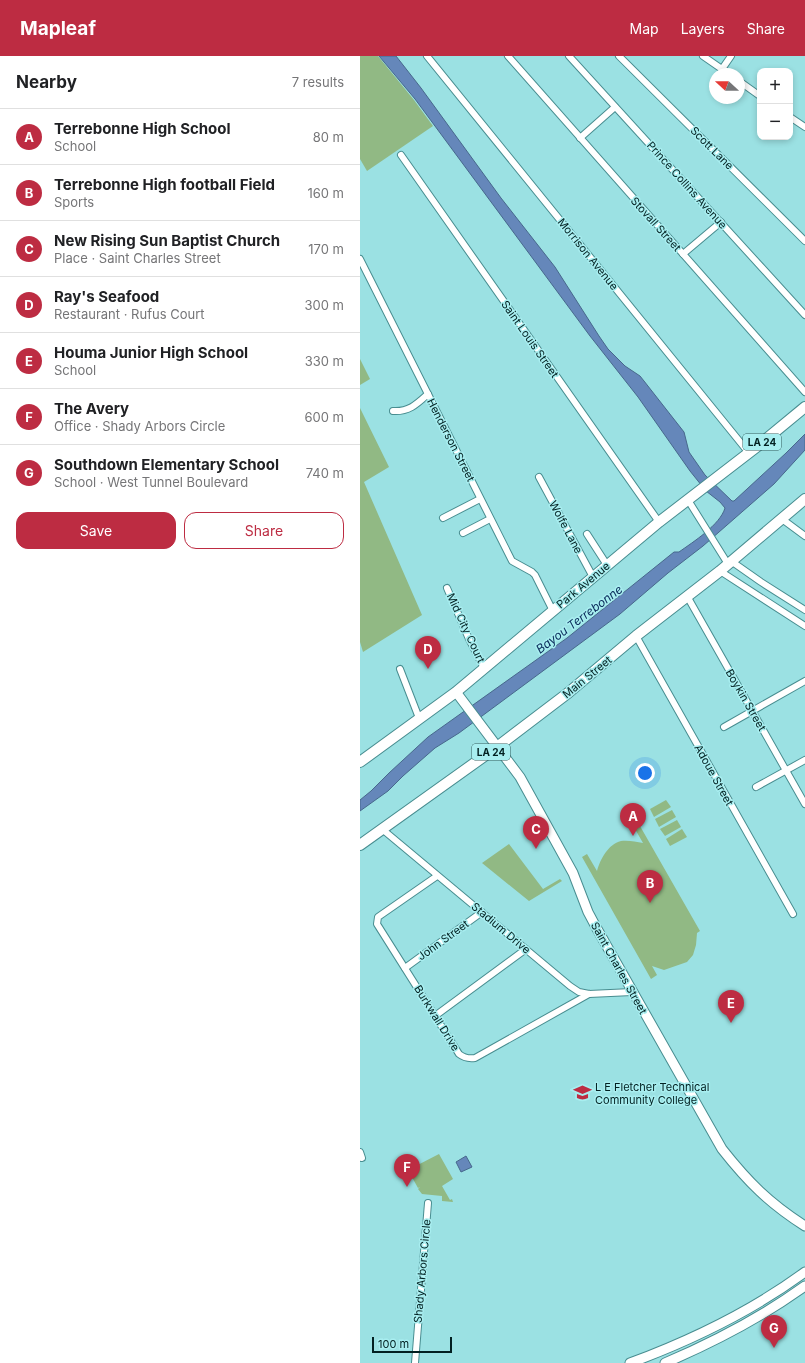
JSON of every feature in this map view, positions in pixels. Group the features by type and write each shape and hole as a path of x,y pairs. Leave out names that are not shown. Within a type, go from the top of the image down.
{"main road":[{"name":"Park Avenue","path":"360,762 456,692 658,522 749,453 805,407"},
{"name":"Main Street","path":"360,844 497,747 568,693 636,636 720,571 805,499"}],"street":[{"name":"Morrison Avenue","path":"427,56 749,453"},
{"name":"Stovall Street","path":"508,56 805,392"},
{"name":"Prince Collins Avenue","path":"569,56 805,315"},
{"name":"Scott Lane","path":"619,56 805,241"},
{"path":"703,56 721,68"},
{"path":"723,68 731,56"},
{"path":"745,85 757,94"},
{"path":"580,138 616,107"},
{"path":"793,119 805,128"},
{"name":"Saint Louis Street","path":"401,155 658,522"},
{"path":"683,254 721,222"},
{"name":"Henderson Street","path":"360,259 512,561 532,572 553,611"},
{"path":"393,411 403,412 417,404 428,394"},
{"name":"Wolfe Lane","path":"539,477 593,577"},
{"path":"443,518 480,499"},
{"path":"688,500 714,544 730,562 805,610"},
{"path":"463,533 490,519"},
{"path":"782,519 805,536"},
{"path":"587,534 607,565"},
{"path":"720,571 805,626"},
{"path":"754,593 760,582"},
{"name":"Mid City Court","path":"447,588 469,639 484,668"},
{"name":"Boykin Street","path":"687,596 805,804"},
{"name":"Adoue Street","path":"636,636 793,914"},
{"path":"400,669 419,718"},
{"path":"724,727 805,681"},
{"name":"Saint Charles Street","path":"456,692 520,777 549,827 573,873 588,912 596,927 722,1149 742,1174 761,1194 789,1216 805,1226"},
{"path":"756,787 805,760"},
{"name":"Stadium Drive","path":"382,829 570,986 580,992 589,994 632,992"},
{"name":"Burkwall Drive","path":"437,876 378,918 377,924 462,1057 470,1059 475,1058 589,994"},
{"name":"John Street","path":"405,968 482,912"},
{"path":"435,1016 526,950"},
{"name":"Shady Arbors Circle","path":"415,1363 428,1203"},
{"path":"630,1363 695,1337 734,1317 771,1295 805,1272"},
{"path":"665,1363 745,1325 805,1286"}],"green space":[{"path":"360,56 378,56 433,126 367,171 360,159"},
{"path":"360,359 370,379 360,385"},
{"path":"360,408 389,467 364,482 422,615 363,652 360,642"},
{"path":"666,800 671,807 654,817 650,809"},
{"path":"672,810 676,817 659,827 655,819"},
{"path":"677,820 681,827 665,836 660,829"},
{"path":"640,826 700,931 697,933 693,955 687,962 664,970 652,966 657,975 651,979 582,857 587,854 597,871 605,853 612,845 621,841 643,843 635,829"},
{"path":"682,829 687,837 670,846 666,839"},
{"path":"509,844 543,889 560,879 562,881 529,901 482,863"},
{"path":"439,1154 453,1179 442,1186 450,1200 452,1199 453,1202 442,1201 442,1196 422,1194 418,1189 420,1187 418,1188 408,1170"}],"water":[{"path":"379,56 396,56 501,198 555,267 608,349 625,366 640,376 684,432 689,452 705,475 732,501 734,501 805,434 805,450 774,484 703,546 668,573 620,614 459,733 435,748 388,791 360,811 360,800 428,737 567,638 674,552 679,552 698,538 718,521 725,508 706,491 690,471 638,397 590,336 415,99"},
{"path":"466,1156 472,1167 461,1172 456,1162"}],"place":[{"name":"Ray's Seafood","path":"428,669"},
{"name":"Terrebonne High School","path":"633,836"},
{"name":"New Rising Sun Baptist Church","path":"536,849"},
{"name":"Terrebonne High football Field","path":"650,903"},
{"name":"Houma Junior High School","path":"731,1023"},
{"name":"L E Fletcher Technical Community College","path":"582,1093"},
{"name":"The Avery","path":"407,1187"},
{"name":"Southdown Elementary School","path":"774,1348"}],"water label":[{"name":"Bayou Terrebonne","path":"579,619"}]}
